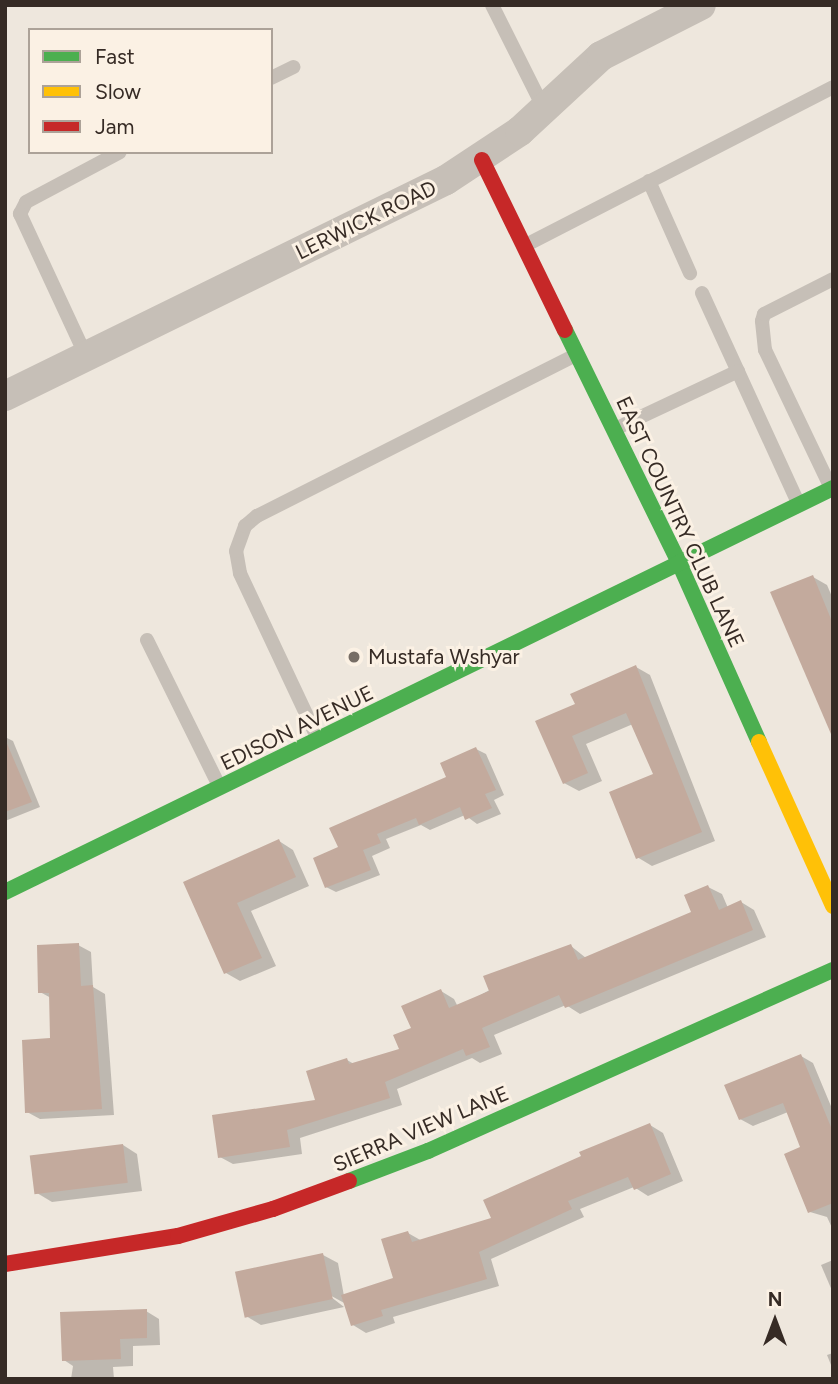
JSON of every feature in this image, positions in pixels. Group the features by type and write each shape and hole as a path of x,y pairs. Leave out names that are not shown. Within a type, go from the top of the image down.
{"street":[{"name":"LERWICK ROAD","path":"5,396 482,160 601,56 701,5"},
{"name":"EAST COUNTRY CLUB LANE","path":"482,160 679,562 833,906"},
{"name":"EDISON AVENUE","path":"5,892 319,741 832,488"},
{"name":"SIERRA VIEW LANE","path":"5,1264 178,1236 286,1205 428,1151 833,970"}],"lane":[{"path":"492,5 543,107"},
{"path":"273,77 294,67"},
{"path":"524,246 833,87"},
{"path":"86,356 19,214 26,202 116,154"},
{"path":"649,181 690,273"},
{"path":"832,488 765,350 762,320 764,314 833,279"},
{"path":"702,293 799,504"},
{"path":"319,741 240,573 236,551 245,526 257,516 577,354"},
{"path":"614,429 738,371"},
{"path":"147,640 220,789"}],"building":[{"path":"813,575 833,624 831,734 770,592"},
{"path":"636,665 702,832 636,859 609,792 653,774 626,713 572,736 588,773 563,784 535,721 575,704 570,694"},
{"path":"5,739 32,802 5,812"},
{"path":"476,747 496,790 485,794 492,808 465,820 460,807 419,825 416,818 377,834 381,843 363,850 371,870 325,888 313,858 338,847 329,828 446,777 440,763"},
{"path":"279,839 296,877 237,903 262,958 224,974 183,882"},
{"path":"708,885 719,910 741,900 753,930 565,1008 559,995 482,1028 490,1047 466,1056 463,1049 385,1082 390,1098 287,1130 290,1147 218,1158 212,1115 315,1100 306,1071 347,1058 349,1064 399,1049 393,1035 411,1028 401,1006 441,989 449,1008 489,991 483,976 571,944 578,960 691,912 684,895"},
{"path":"79,943 81,986 93,985 102,1109 25,1113 22,1040 50,1038 49,993 38,993 37,945"},
{"path":"801,1054 833,1132 833,1203 808,1213 784,1154 800,1147 783,1103 739,1120 724,1085"},
{"path":"650,1123 671,1174 634,1190 628,1177 568,1201 572,1209 479,1252 487,1279 381,1310 383,1316 351,1326 341,1295 393,1278 381,1239 408,1231 412,1242 491,1218 483,1200 581,1156 579,1152"},
{"path":"123,1144 128,1183 34,1194 30,1155"},
{"path":"323,1253 333,1299 245,1318 235,1272"},
{"path":"147,1309 147,1338 120,1339 121,1359 62,1361 60,1312"}],"traffic: fast":[{"path":"565,330 679,563 759,742"},
{"path":"5,892 833,488"},
{"path":"349,1181 428,1151 833,970"}],"traffic: slow":[{"path":"759,742 833,906"}],"traffic: jam":[{"path":"482,160 565,330"},
{"path":"5,1264 178,1236 273,1209 349,1181"}],"place":[{"name":"Mustafa Wshyar","path":"354,657"}]}
